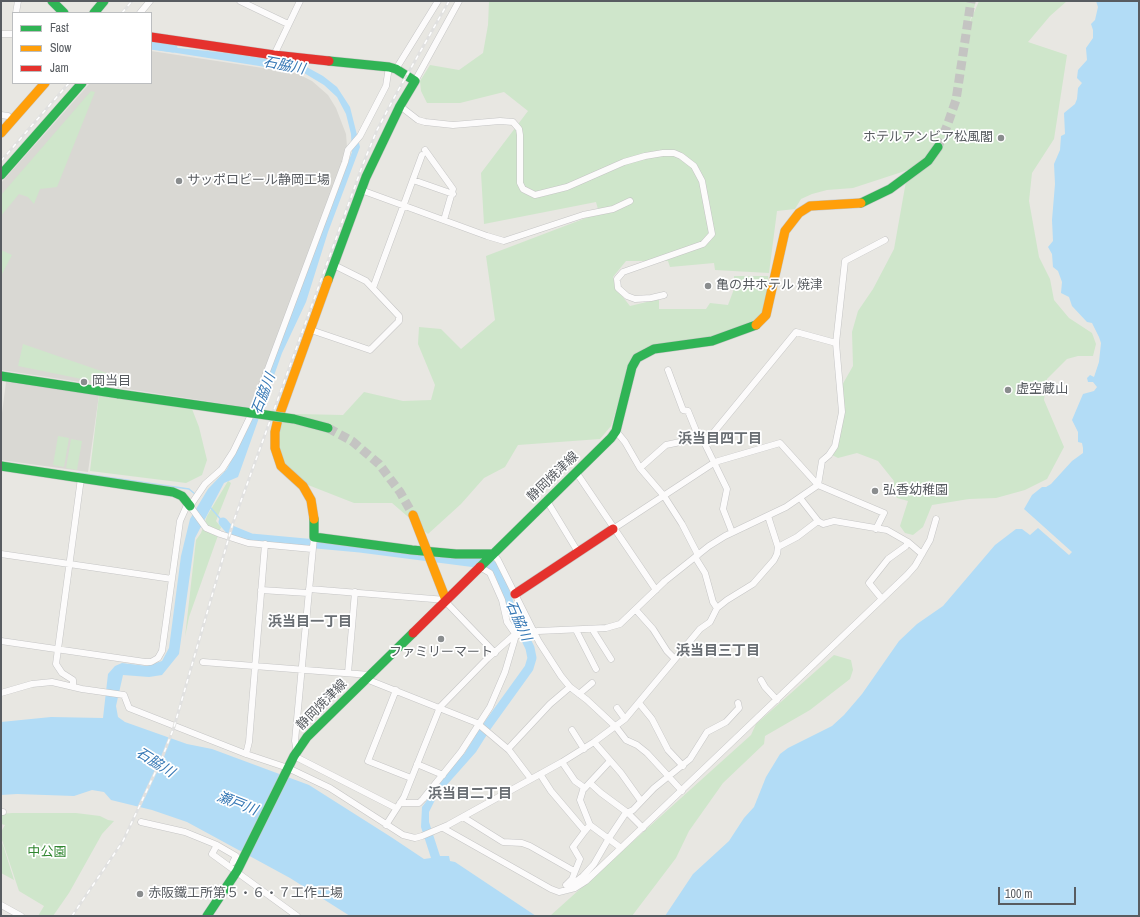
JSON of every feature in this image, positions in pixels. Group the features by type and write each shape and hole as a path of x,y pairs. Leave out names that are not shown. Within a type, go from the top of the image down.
{"main road":[{"path":"52,1 63,12"},
{"path":"95,12 104,1"},
{"path":"105,12 114,1"},
{"path":"152,37 274,55 392,68 415,81 400,106 361,190 278,419 274,442 281,466 303,486 311,500 314,516 314,537 428,555 491,556"},
{"path":"1,124 4,115 35,84"},
{"path":"1,133 44,84"},
{"path":"1,175 81,84"},
{"name":"静岡焼津線","path":"209,916 295,754 307,737 611,438 616,431 632,367 637,358 654,349 712,341 729,336 757,324 766,315 772,296 785,231 799,213 810,206 858,204 875,197 890,189 928,161 938,147"},
{"path":"1,376 294,419 328,428"},
{"path":"1,466 174,492 191,502"},
{"path":"412,515 446,600"},
{"path":"515,594 613,529"}],"street":[{"path":"16,12 18,1"},
{"path":"141,12 150,1"},
{"path":"240,1 288,24"},
{"path":"274,55 300,1"},
{"path":"415,81 459,1"},
{"path":"1,641 145,662 155,660 162,651 180,521 191,502 205,484 222,469 234,452 250,417 345,162 348,150 360,136 386,86 392,68 435,2"},
{"path":"1,34 12,34"},
{"path":"400,106 418,120 425,122 453,124 500,120 513,122 519,129 520,135 520,183 523,189 535,195 567,187 624,162 645,156 663,153 674,153 681,156 694,166 702,181 712,234 703,244 623,272 616,279 618,288 627,296 636,298 651,298 664,295"},
{"path":"373,288 424,152 453,189 453,194 444,220"},
{"path":"413,180 453,194"},
{"path":"361,190 504,241 583,215 613,209 630,201"},
{"path":"386,824 404,797 440,707 495,652 516,634 612,627 625,620 656,590 709,546 732,532 768,516 800,498 818,485 822,461 829,455 835,446 842,412 836,343 845,261 884,240"},
{"path":"311,330 370,350 399,321 399,316 366,281 334,265"},
{"path":"705,443 796,332 836,343"},
{"path":"668,370 683,410 688,412 699,438 705,443 727,489 723,509 732,532"},
{"path":"616,431 625,442 640,468 664,496 682,524 704,573 713,602 717,608"},
{"path":"640,468 666,445 699,438"},
{"path":"613,529 715,462 780,443 818,485 884,513 876,529"},
{"path":"576,472 613,529 656,590"},
{"path":"73,687 73,680 57,668 69,564 82,478"},
{"path":"800,498 818,521 823,524 834,521 887,530 908,542 922,554"},
{"path":"546,501 578,552"},
{"path":"191,502 206,528 248,543 312,549"},
{"path":"1,693 42,682 61,683 73,687 103,690 121,694 126,697 129,708 330,788 409,837 422,836 434,832 463,817 562,762 584,749 625,719 700,629 710,622 717,608 723,602 753,584 774,560 777,554 778,546 768,516"},
{"path":"442,828 539,884 559,892 575,888 586,881 643,828 908,575 930,540 936,519"},
{"path":"778,546 797,537 818,521"},
{"path":"314,537 295,754 398,806 419,803 443,775 480,724 497,692 516,634"},
{"path":"882,599 869,583 888,559 906,546 908,542"},
{"path":"246,754 249,742 265,544"},
{"path":"1,554 172,579"},
{"path":"491,556 515,594 546,654 570,687 616,727 626,740 642,749 682,790"},
{"path":"480,566 490,573 502,600 507,622 516,634"},
{"path":"261,590 355,592 446,600 495,652"},
{"path":"348,673 355,592"},
{"path":"636,610 653,629 666,651 675,659"},
{"path":"592,629 611,659"},
{"path":"576,630 596,669"},
{"path":"203,662 348,673 368,677 480,724 508,749 531,779"},
{"path":"761,680 765,687 777,700"},
{"path":"579,694 592,683"},
{"path":"508,749 550,704 570,687"},
{"path":"396,690 368,761 411,778"},
{"path":"639,703 652,719 668,750 683,766"},
{"path":"566,885 574,883 590,868 628,813 654,788 683,766 698,749 707,732 726,722 739,708 738,703"},
{"path":"616,708 625,719"},
{"path":"572,730 584,749"},
{"path":"594,742 642,801"},
{"path":"610,761 585,788 580,800 590,825 608,840 621,848"},
{"path":"562,762 574,781 585,788"},
{"path":"417,764 443,775"},
{"path":"540,774 551,792 585,830"},
{"path":"590,783 601,794 628,813 643,828"},
{"path":"463,817 503,842 522,843 530,846 574,871"},
{"path":"142,822 185,832 217,846 236,856 236,867"},
{"path":"559,892 572,879 580,859 573,847 590,825"},
{"path":"217,846 212,854 236,867 297,916"},
{"path":"1,905 21,916"}],"shaded area":[{"name":"サッポロビール静岡工場","path":"152,51 296,73 312,81 328,95 336,108 346,134 347,147 343,162 252,408 1,370 1,183 89,84 152,84"},
{"path":"6,382 99,395 88,472 1,460 1,421"}],"green space":[{"path":"489,1 976,1 969,24 979,1 1067,1 1050,16 1028,42 1067,55 1054,139 1032,173 1029,201 1039,257 1050,279 1054,300 1069,318 1092,333 1096,344 1093,356 1078,356 1067,359 1047,379 1044,400 1064,447 1047,479 1025,490 996,498 969,499 932,505 923,527 913,535 905,533 900,526 908,501 897,498 892,490 894,481 878,461 857,453 838,458 832,455 840,435 841,387 853,366 852,332 858,311 873,289 894,249 908,170 853,188 827,190 812,194 801,199 795,209 777,211 769,273 715,270 714,263 670,267 668,261 626,261 613,277 619,292 630,306 659,299 659,309 706,309 710,303 728,305 734,289 734,276 768,276 770,298 762,316 725,334 645,348 632,360 611,426 600,439 518,445 505,467 484,478 461,504 428,534 392,503 354,503 303,483 283,464 276,437 281,422 296,414 343,415 364,392 403,401 431,400 435,385 418,344 419,327 441,329 461,349 495,320 486,256 599,213 596,202 484,224 481,173 528,111 504,92 460,103 427,103 421,91 420,81 430,65 459,70 483,53 488,25"},
{"path":"91,91 95,92 57,187 40,189 34,204 28,197 19,194 1,216 1,195"},
{"path":"1,250 12,255 1,276"},
{"path":"23,344 124,379 121,387 18,366"},
{"path":"99,395 192,409 199,427 207,460 202,475 186,483 90,471"},
{"path":"58,436 69,438 64,467 53,465"},
{"path":"71,439 82,441 77,470 66,468"},
{"path":"228,481 231,483 216,521 221,527 189,617 185,637 196,540 201,533 207,516"},
{"path":"834,655 851,660 853,670 850,679 810,710 765,736 764,744 723,783 689,831 676,858 632,916 550,916 751,735 756,724"},
{"name":"中公園","path":"76,813 100,816 114,821 102,834 69,893 53,916 38,916 44,906 19,891 1,837 1,832 5,825 1,824 1,814"},
{"path":"1,840 4,848 14,880 1,873"}],"water":[{"path":"1096,1 1139,1 1139,916 665,916 693,874 729,841 744,818 754,807 766,777 780,754 788,748 832,726 844,715 862,694 899,641 917,624 943,606 995,545 1016,529 1022,529 1030,535 1038,528 1069,555 1072,552 1024,509 1032,495 1042,487 1046,487 1051,484 1072,461 1083,453 1082,443 1078,442 1078,432 1072,420 1083,394 1094,391 1097,387 1093,382 1088,382 1087,378 1090,375 1094,377 1099,362 1101,343 1099,337 1092,323 1087,322 1072,306 1069,297 1061,293 1062,282 1058,271 1053,267 1052,254 1048,247 1053,241 1052,220 1055,184 1054,164 1060,150 1061,136 1065,134 1064,113 1075,104 1078,88 1082,83 1077,78 1078,70 1087,60 1086,48 1093,38 1091,24 1095,20 1098,7"},
{"name":"瀬戸川","path":"152,45 235,54 303,65 323,76 337,87 350,107 360,147 328,232 306,302 282,353 238,477 224,483 195,538 179,654 162,675 149,677 123,675 116,706 118,717 125,722 187,744 212,749 309,785 424,859 431,858 421,827 422,807 462,754 464,754 481,727 488,733 476,752 437,796 429,812 429,822 440,856 449,856 450,861 455,862 536,916 350,916 290,878 187,822 152,810 111,800 104,792 92,790 74,796 17,794 1,795 1,722 51,717 103,718 108,674 115,666 122,663 147,666 162,661 169,648 181,556 190,519 208,489 227,469 251,420 352,152 351,134 346,114 337,97 324,85 304,73 152,49"}],"waterway":[{"name":"石脇川","path":"152,45 173,48"},
{"path":"78,473 189,489 195,494"},
{"path":"210,507 223,522"},
{"name":"石脇川","path":"223,522 229,529 251,538 360,548 492,565 499,573 511,609 530,648 532,658 529,668 480,736"}],"tunnel":[{"path":"938,147 956,100 971,1"},
{"path":"328,428 352,441 379,464 400,492 413,515"}],"railway":[{"path":"123,12 132,1"},
{"path":"72,916 123,841 162,758 174,727 233,523 363,164 377,130 449,1"},
{"path":"1,161 68,84"}],"traffic: fast":[{"path":"52,1 63,12"},
{"path":"95,12 104,1"},
{"path":"328,280 366,177 400,106 415,81 396,69 389,67 329,61"},
{"path":"1,175 81,84"},
{"path":"861,203 890,189 928,161 938,147"},
{"path":"480,567 611,438 616,431 632,367 637,358 654,349 712,341 756,325"},
{"path":"1,376 119,394"},
{"path":"119,394 294,419 328,428"},
{"path":"1,466 173,492 182,496 190,506"},
{"path":"314,519 314,537 412,550 456,554 493,554"},
{"path":"207,916 237,871 294,756 307,737 413,633"}],"traffic: slow":[{"path":"1,133 44,84"},
{"path":"756,325 766,315 785,231 799,213 810,206 861,203"},
{"path":"314,519 311,500 303,486 281,466 275,448 275,432 278,419 328,280"},
{"path":"413,515 446,600"}],"traffic: jam":[{"path":"152,37 274,55 329,61"},
{"path":"515,594 613,529"},
{"path":"413,633 480,567"}],"place":[{"name":"ホテルアンビア松風閣","path":"1001,138"},
{"name":"サッポロビール静岡工場","path":"179,181"},
{"name":"亀の井ホテル 焼津","path":"708,286"},
{"name":"岡当目","path":"84,382"},
{"name":"虚空蔵山","path":"1008,390"},
{"name":"弘香幼稚園","path":"875,491"},
{"name":"ファミリーマート","path":"441,639"},
{"name":"赤阪鐵工所第５・６・７工作工場","path":"140,894"}],"district":[{"name":"浜当目四丁目","path":"720,439"},
{"name":"浜当目一丁目","path":"310,622"},
{"name":"浜当目三丁目","path":"718,651"},
{"name":"浜当目二丁目","path":"470,794"}]}
